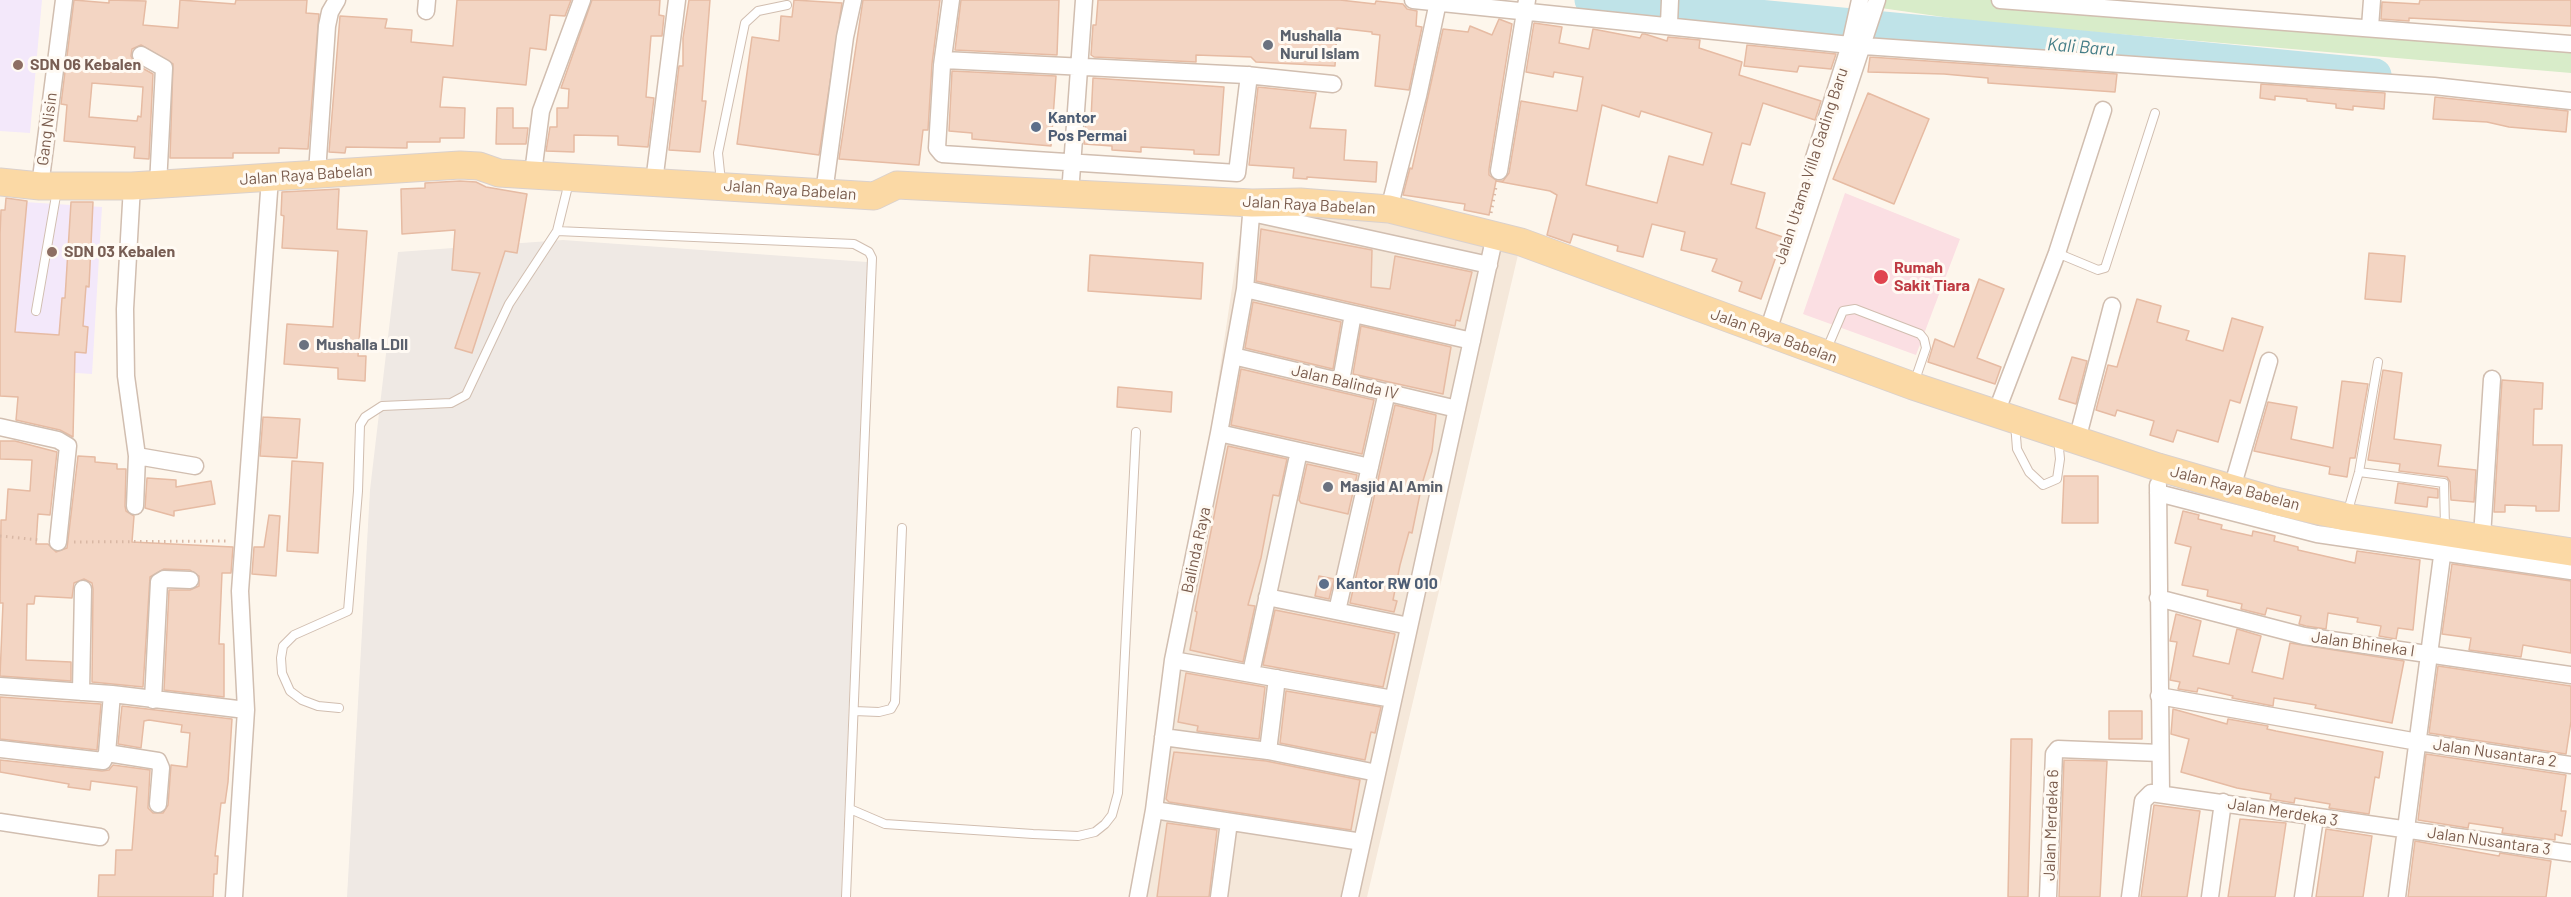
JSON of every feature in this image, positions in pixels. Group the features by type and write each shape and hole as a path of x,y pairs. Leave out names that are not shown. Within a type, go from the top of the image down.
{"main road":[{"name":"Jalan Raya Babelan","path":"0,182 49,186 145,185 460,165 479,166 499,173 571,175 874,196 897,185 1070,194 1252,208 1300,202 1389,209 1490,233 1913,386 2068,437 2158,480 2232,488 2444,541 2482,537 2571,552"}],"street":[{"name":"Gang Nisin","path":"49,186 64,0"},
{"path":"317,173 327,26 330,12 337,0"},
{"path":"533,173 541,111 582,0"},
{"path":"654,182 677,0"},
{"path":"824,193 845,37 853,0"},
{"path":"951,0 937,148 940,153 1237,173 1249,75"},
{"path":"1070,194 1084,0"},
{"path":"1413,0 1525,6 1858,40 2434,86 2571,101"},
{"path":"1669,21 1670,0"},
{"path":"2000,0 2571,44"},
{"path":"2370,27 2372,0"},
{"path":"1389,209 1418,96 1438,2"},
{"name":"Jalan Utama Villa Gading Baru","path":"1763,332 1858,40 1867,3"},
{"path":"1499,171 1525,6"},
{"path":"135,506 136,456 126,376 125,309 164,68 141,55"},
{"path":"944,60 1249,75 1333,84"},
{"path":"2005,416 2103,110"},
{"path":"234,897 246,710 241,627 243,541 270,178"},
{"path":"1252,208 1489,265"},
{"name":"Balinda Raya","path":"1138,897 1154,810 1173,660 1219,433 1245,289 1252,208"},
{"path":"1350,897 1489,265 1490,233"},
{"path":"1245,289 1472,340"},
{"path":"2068,437 2112,306"},
{"path":"1341,381 1353,314"},
{"name":"Jalan Balinda IV","path":"1233,356 1457,410"},
{"path":"2232,488 2269,361"},
{"path":"2482,537 2492,379"},
{"path":"1337,611 1387,392"},
{"path":"0,427 58,440 68,446 58,542"},
{"path":"1219,433 1370,467"},
{"path":"1251,673 1299,451"},
{"path":"136,456 195,466"},
{"path":"2130,897 2143,801 2151,794 2161,793 2158,480 2317,534 2444,541 2571,571"},
{"path":"2397,897 2444,541"},
{"path":"153,700 159,582 164,579 190,580"},
{"path":"81,692 83,590"},
{"path":"1267,597 1409,626"},
{"name":"Jalan Bhineka I","path":"2158,598 2304,636 2571,675"},
{"path":"1173,660 1393,699"},
{"path":"1268,751 1277,678"},
{"path":"0,686 112,694 246,710"},
{"path":"0,749 101,761 105,759 107,753 112,694"},
{"name":"Jalan Nusantara 2","path":"2159,696 2418,742 2571,765"},
{"path":"1163,737 1268,751 1377,773"},
{"name":"Jalan Merdeka 6","path":"2048,897 2054,754 2058,748 2160,753"},
{"path":"107,753 158,761 161,768 158,804"},
{"name":"Jalan Merdeka 3","path":"2161,793 2406,830"},
{"path":"2210,897 2223,802"},
{"path":"1154,810 1362,842"},
{"path":"2303,897 2315,818"},
{"path":"0,822 100,837"},
{"path":"1219,897 1229,822"},
{"name":"Jalan Nusantara 3","path":"2406,830 2571,853"}],"lane":[{"path":"722,185 718,153 745,23 758,11 787,5"},
{"path":"2057,253 2098,270 2105,268 2155,113"},
{"path":"339,708 318,706 303,700 291,691 282,673 281,658 283,646 294,635 348,611 358,491 360,425 365,417 382,406 451,403 466,395 509,304 557,231 571,175"},
{"path":"36,311 49,186"},
{"path":"557,231 854,244 860,245 869,252 872,258 846,897"},
{"path":"1825,354 1843,311 1854,309 1920,334 1924,339 1926,348 1913,386"},
{"path":"2346,517 2359,472 2378,362"},
{"path":"2005,416 2017,449 2029,472 2043,485 2057,479 2060,459 2068,437"},
{"path":"850,809 885,824 1078,836 1095,832 1112,815 1118,793 1136,432"},
{"path":"2359,472 2444,483 2444,541"},
{"path":"854,711 879,712 891,709 895,702 902,528"}],"path":[{"path":"1490,233 1499,171"},
{"path":"0,537 58,542 243,541"}],"shaded area":[{"name":"SDN 06 Kebalen","path":"0,0 42,0 30,133 0,131"},
{"name":"Rumah Sakit Tiara","path":"1845,193 1960,239 1916,355 1803,314"},
{"name":"SDN 03 Kebalen","path":"9,201 102,207 92,374 0,368"},
{"path":"1245,201 1300,202 1521,242 1367,897 1141,897"},
{"path":"563,240 867,262 841,897 347,897 370,490 398,252"}],"green space":[{"path":"1877,0 2002,0 2571,44 2571,73 1978,22 1874,7"}],"building":[{"path":"74,0 109,3 109,0 146,1 143,25 178,28 180,0 235,4 236,0 307,0 306,13 319,14 308,149 279,148 279,153 233,153 233,158 170,158 173,64 141,45 132,49 131,56 135,64 153,74 149,159 134,158 135,147 64,141 67,105 61,104","holes":["92,83 143,87 141,117 138,116 137,121 89,117"]},
{"path":"457,0 571,0 565,16 550,15 546,50 530,48 526,85 443,77 440,107 465,108 464,138 440,138 440,142 407,142 407,148 346,147 345,153 329,152 340,16 387,19 385,28 412,30 411,42 453,46"},
{"path":"592,0 660,0 659,15 664,16 662,36 651,36 646,97 654,98 648,147 618,145 618,136 574,135 574,152 546,151 550,127 557,127 557,108 568,108 569,89 561,88"},
{"path":"689,0 710,0 702,101 706,101 700,152 669,150 679,66 683,66 683,38"},
{"path":"794,0 842,3 819,155 737,144 752,37 779,41 781,16 792,17"},
{"path":"863,0 940,0 932,64 928,130 923,130 919,165 839,159"},
{"path":"961,0 1059,0 1057,55 955,50"},
{"path":"1098,0 1340,0 1375,4 1376,1 1403,4 1407,9 1417,11 1416,26 1422,27 1409,90 1375,86 1380,35 1337,28 1335,66 1256,62 1251,57 1196,55 1196,62 1094,57 1091,55 1093,25 1096,25"},
{"path":"2420,0 2571,0 2571,26 2409,18 2409,21 2381,19 2382,2 2419,4"},
{"path":"1499,19 1512,24 1489,169 1489,175 1497,181 1503,181 1509,173 1521,101 1577,111 1583,77 1554,72 1553,77 1526,72 1534,23 1562,27 1559,43 1589,49 1593,29 1640,38 1642,34 1645,34 1667,41 1668,37 1700,40 1699,48 1742,62 1739,75 1821,101 1815,120 1763,103 1750,145 1742,143 1731,184 1765,193 1756,228 1783,237 1761,299 1739,291 1742,282 1712,271 1717,259 1681,250 1685,232 1652,224 1643,257 1617,251 1618,246 1573,234 1570,243 1547,235 1557,195 1550,191 1496,181 1489,215 1464,210 1465,204 1403,195 1410,168 1412,169 1443,29 1468,32 1470,26 1492,35","holes":["1602,105 1639,117 1641,111 1712,133 1703,165 1669,156 1657,203 1586,185"]},
{"path":"1747,45 1836,54 1831,69 1799,66 1797,72 1744,66"},
{"path":"1870,57 2117,74 2115,92 1988,83 1988,78 1944,74 1868,72"},
{"path":"952,71 1056,76 1051,146 972,139 972,133 949,131"},
{"path":"1093,78 1224,87 1219,155 1194,154 1194,150 1141,147 1141,152 1112,150 1112,146 1084,144 1086,119 1091,119"},
{"path":"2261,84 2385,93 2384,109 2353,106 2353,110 2336,108 2336,104 2307,101 2307,99 2275,96 2275,100 2260,98"},
{"path":"1258,87 1316,93 1310,128 1346,130 1344,160 1377,162 1376,182 1293,178 1294,168 1249,165"},
{"path":"1868,93 1929,119 1894,204 1833,179"},
{"path":"2435,97 2568,111 2566,132 2509,127 2487,122 2433,119"},
{"path":"497,108 513,108 513,128 528,128 526,144 496,144"},
{"path":"476,182 486,187 527,194 517,253 505,251 472,353 455,348 480,273 452,270 455,230 402,234 401,189 425,188 425,183"},
{"path":"339,189 337,229 367,231 358,356 366,356 365,381 338,379 338,368 284,364 287,324 333,327 338,251 282,248 284,216 281,215 282,192"},
{"path":"6,198 27,201 15,332 59,335 62,298 65,298 71,202 93,202 89,287 86,286 83,326 88,327 86,353 75,352 73,437 60,430 16,420 18,397 0,396 0,235 1,210 5,210"},
{"path":"1261,229 1372,250 1371,287 1390,289 1395,256 1472,272 1460,321 1456,320 1455,326 1256,281"},
{"path":"2369,253 2405,256 2401,302 2365,299"},
{"path":"1090,255 1203,263 1201,299 1088,291"},
{"path":"1979,279 2004,289 1977,358 2001,367 1995,384 1928,362 1935,339 1954,347"},
{"path":"2137,299 2161,306 2157,322 2189,331 2186,340 2223,351 2232,318 2263,327 2240,403 2230,400 2218,442 2177,430 2173,442 2150,435 2154,421 2117,410 2115,416 2096,410 2108,365 2117,367"},
{"path":"1253,302 1341,322 1333,369 1245,348"},
{"path":"1361,326 1451,347 1443,394 1353,374"},
{"path":"2072,357 2087,361 2076,404 2059,399"},
{"path":"1241,369 1374,400 1362,454 1231,425"},
{"path":"2383,370 2402,373 2394,439 2441,445 2438,466 2476,470 2474,502 2451,500 2450,482 2447,477 2399,471 2400,464 2368,460"},
{"path":"2502,380 2543,383 2542,409 2534,409 2533,445 2562,445 2559,511 2536,511 2536,506 2505,505 2505,512 2494,512"},
{"path":"2342,381 2368,384 2355,458 2350,458 2347,477 2329,474 2330,467 2254,451 2268,402 2297,407 2291,439 2333,448"},
{"path":"1118,387 1172,392 1171,412 1117,407"},
{"path":"1395,405 1436,415 1432,451 1422,484 1412,533 1409,532 1400,565 1393,600 1397,601 1394,612 1350,603"},
{"path":"263,417 300,419 297,458 260,456"},
{"path":"0,441 15,441 57,452 50,515 38,514 36,544 48,544 56,552 67,548 78,456 95,457 95,462 117,464 117,469 126,469 125,506 126,511 134,516 132,542 233,547 231,573 222,573 219,644 224,644 224,697 164,690 169,590 190,590 199,586 199,576 190,570 164,569 150,577 143,687 92,682 93,589 92,583 84,579 74,583 72,598 35,596 34,604 27,604 26,660 71,662 71,681 0,676 3,603 0,603 1,520 6,520 8,489 30,491 32,460 0,459"},
{"path":"1228,446 1287,459 1279,496 1273,495 1261,558 1248,605 1255,606 1243,662 1190,650 1197,612 1195,611"},
{"path":"292,461 323,463 318,553 287,551"},
{"name":"Masjid Al Amin","path":"1307,464 1357,475 1348,514 1301,503 1299,500"},
{"path":"2064,476 2098,476 2098,523 2062,523"},
{"path":"147,478 176,480 176,487 211,481 215,504 174,511 174,516 145,508"},
{"path":"2398,483 2438,489 2438,498 2428,497 2427,507 2395,503"},
{"path":"2183,511 2199,515 2198,519 2222,525 2221,529 2252,536 2253,531 2275,536 2274,541 2298,547 2298,550 2355,563 2357,551 2420,560 2413,630 2398,628 2396,639 2379,636 2381,626 2357,622 2358,618 2328,613 2326,629 2306,626 2299,624 2301,616 2267,608 2265,615 2241,609 2242,604 2207,596 2208,590 2182,585 2191,547 2175,543"},
{"path":"269,515 280,516 276,576 252,574 254,547 264,547"},
{"path":"2452,564 2571,581 2571,653 2523,645 2521,657 2469,650 2471,638 2442,634"},
{"path":"1319,576 1334,579 1329,599 1315,596"},
{"path":"1275,610 1395,634 1383,687 1263,665"},
{"path":"2176,614 2201,621 2193,656 2229,664 2237,629 2261,636 2252,672 2283,679 2290,643 2404,661 2392,723 2315,708 2316,705 2274,698 2273,706 2198,688 2197,692 2178,689 2180,682 2170,680 2177,642 2170,641"},
{"path":"2438,666 2571,686 2571,721 2566,754 2429,733"},
{"path":"1186,673 1265,687 1259,739 1197,731 1198,726 1178,722"},
{"path":"1286,691 1381,707 1375,733 1371,732 1365,760 1280,743"},
{"path":"0,697 101,704 97,750 0,739"},
{"path":"122,706 232,719 228,782 225,803 221,803 215,856 218,856 217,874 214,874 213,897 98,897 99,875 115,875 116,850 132,850 137,787 91,781 90,790 0,772 0,760 102,771 109,770 113,765 150,770 148,808 153,813 163,813 168,805 171,765 187,767 190,733 181,732 182,725 149,720 144,721 141,748 118,744"},
{"path":"2173,709 2227,724 2228,719 2268,726 2267,729 2383,752 2379,778 2375,777 2369,814 2329,808 2330,804 2295,798 2294,803 2270,799 2271,794 2237,788 2181,772 2189,739 2171,734"},
{"path":"2109,711 2142,711 2142,739 2109,739"},
{"path":"2011,739 2032,739 2028,897 2008,897"},
{"path":"1174,752 1266,761 1360,780 1351,830 1169,802 1166,799"},
{"path":"2426,754 2566,775 2561,811 2566,811 2562,836 2555,834 2555,840 2502,833 2503,828 2469,823 2468,828 2418,820"},
{"path":"2064,760 2107,761 2100,897 2059,897"},
{"path":"2154,805 2200,811 2187,897 2141,897"},
{"path":"2240,819 2286,823 2275,897 2228,897"},
{"path":"1167,823 1217,830 1209,897 1157,897"},
{"path":"2326,829 2372,836 2363,897 2316,897"},
{"path":"2415,841 2499,856 2500,853 2551,861 2546,897 2408,897"}],"waterway":[{"name":"Kali Baru","path":"1591,0 2375,75"}],"place":[{"name":"Mushalla Nurul Islam","path":"1268,45"},
{"name":"SDN 06 Kebalen","path":"18,65"},
{"name":"Kantor Pos Permai","path":"1036,127"},
{"name":"SDN 03 Kebalen","path":"52,252"},
{"name":"Rumah Sakit Tiara","path":"1881,277"},
{"name":"Mushalla LDII","path":"304,345"},
{"name":"Masjid Al Amin","path":"1328,487"},
{"name":"Kantor RW 010","path":"1324,584"}]}
